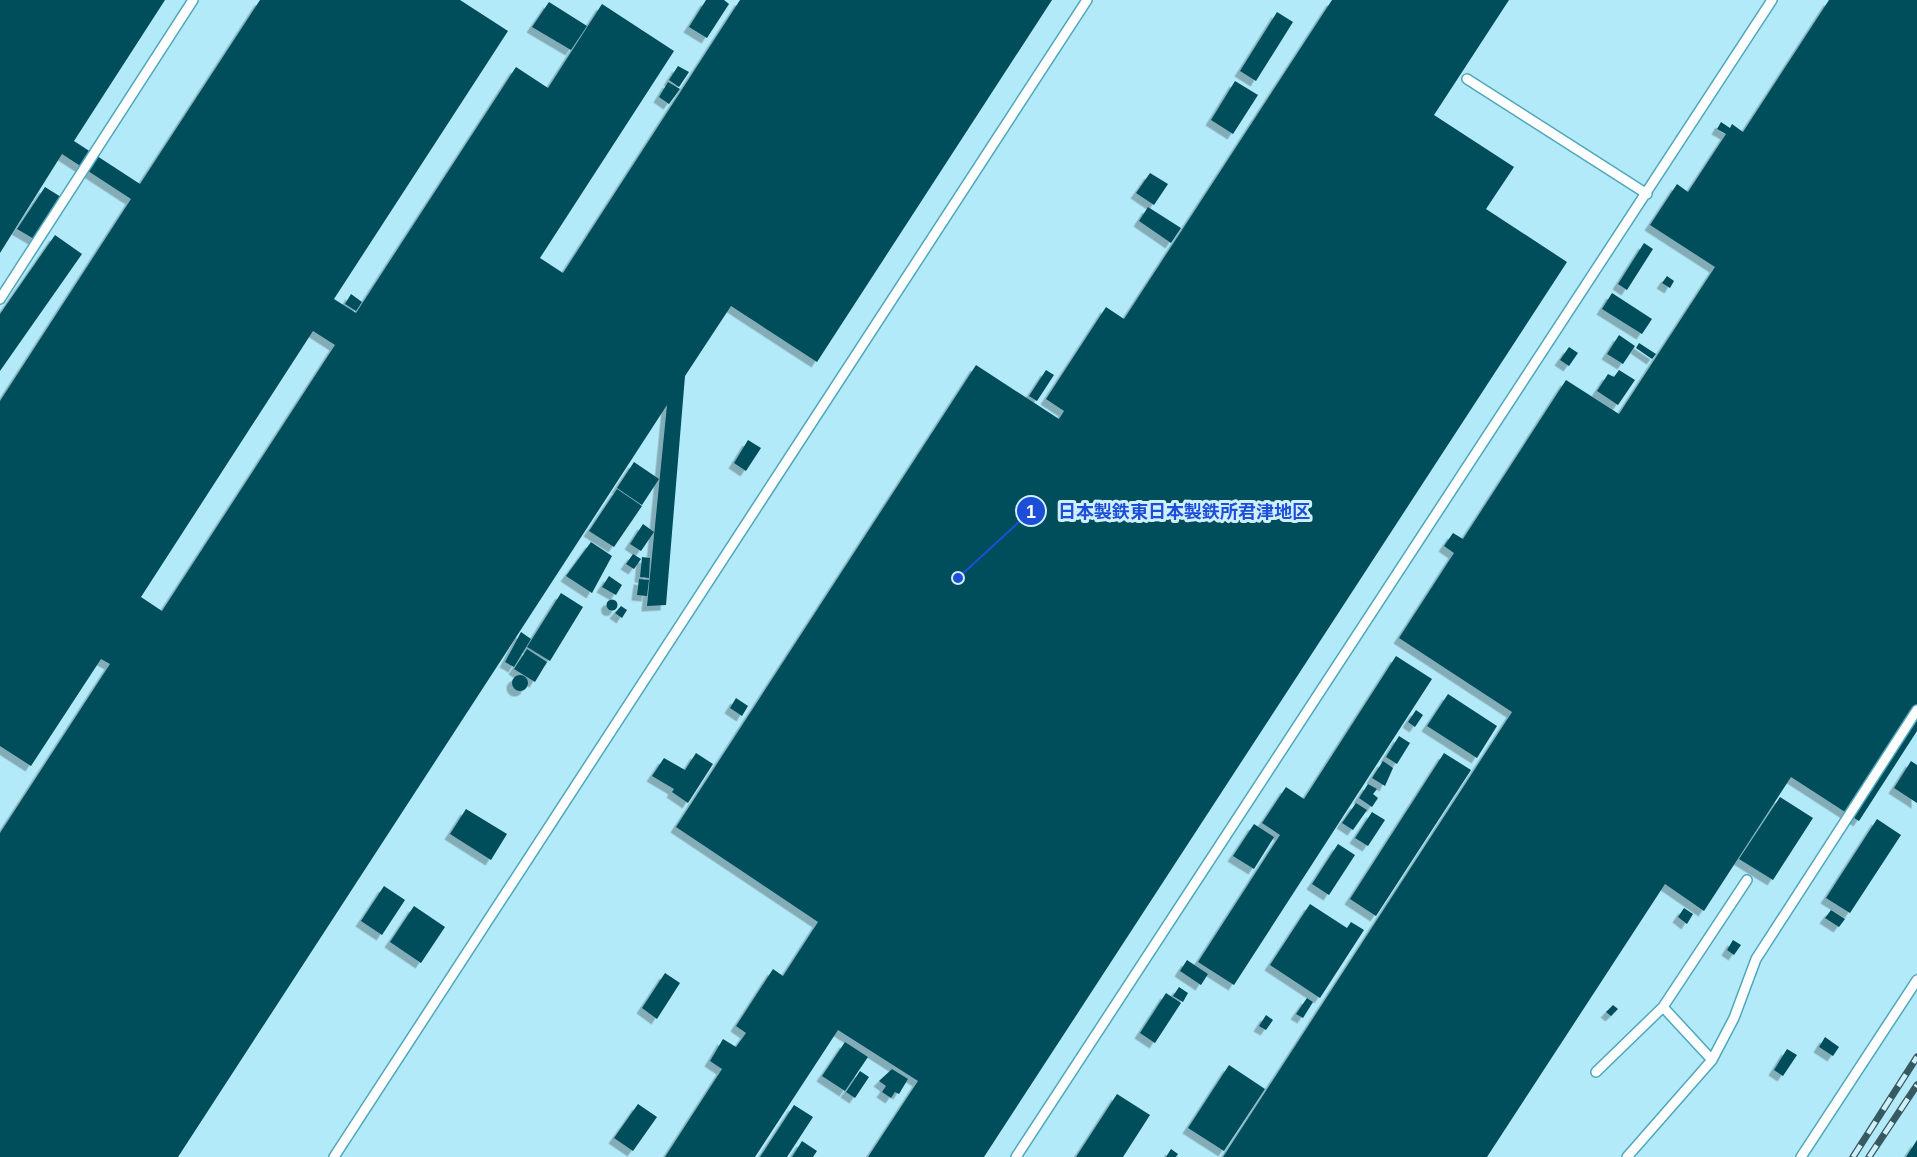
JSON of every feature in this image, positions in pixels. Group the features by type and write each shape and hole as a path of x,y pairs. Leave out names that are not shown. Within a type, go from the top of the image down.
{"lane":[{"path":"0,299 194,0"},
{"path":"334,1157 1087,0"},
{"path":"1017,1157 1772,0"},
{"path":"1467,79 1647,194"},
{"path":"1627,1157 1712,1060 1734,1018 1756,959 1917,710"},
{"path":"1596,1072 1663,1007 1747,880"},
{"path":"1801,1157 1917,980"},
{"path":"1663,1007 1712,1060"}],"shaded area":[{"path":"0,0 1917,0 1917,1157 0,1157"}],"building":[{"path":"0,0 165,0 74,141 140,184 260,0 460,0 508,31 334,299 356,313 516,67 548,88 602,4 674,51 540,258 563,273 740,0 1052,0 817,362 731,306 685,376 666,605 647,606 667,405 178,1157 0,1157 0,833 110,664 101,659 31,766 0,746 0,401 131,199 62,154 0,253","holes":["313,331 335,345 162,611 141,597"]},
{"path":"706,0 724,0 729,4 707,38 689,27"},
{"path":"1332,0 1509,0 1434,115 1514,167 1486,209 1567,262 984,1157 868,1157 918,1081 838,1030 755,1157 665,1157 722,1069 710,1061 723,1039 736,1047 746,1033 736,1026 773,969 783,976 818,922 676,827 976,365 1059,419 1064,411 1046,399 1106,307 1124,319"},
{"path":"1829,0 1917,0 1917,731 1859,821 1791,777 1704,911 1665,884 1487,1157 1223,1157 1512,712 1399,638 1454,553 1444,546 1453,533 1463,539 1566,380 1619,414 1715,267 1650,225 1677,184 1688,192 1726,134 1717,129 1721,122 1730,128 1732,124 1743,132"},
{"path":"549,2 587,26 571,50 532,27"},
{"path":"1277,12 1293,22 1256,81 1240,71"},
{"path":"678,66 689,72 679,87 669,80"},
{"path":"1235,81 1258,95 1233,134 1211,120"},
{"path":"668,82 680,89 669,104 659,97"},
{"path":"1150,173 1168,184 1154,205 1136,193"},
{"path":"45,187 61,197 34,239 17,229"},
{"path":"1148,207 1181,228 1171,243 1139,221"},
{"path":"55,235 82,254 0,371 0,314"},
{"path":"1644,243 1653,249 1627,290 1618,284"},
{"path":"1667,276 1674,281 1670,288 1662,283"},
{"path":"1612,293 1652,319 1642,334 1602,309"},
{"path":"351,294 362,302 356,311 345,304"},
{"path":"1619,335 1635,346 1623,364 1607,354"},
{"path":"1639,343 1656,354 1652,359 1636,348"},
{"path":"1569,347 1578,353 1569,366 1560,360"},
{"path":"1046,370 1054,375 1037,401 1029,396"},
{"path":"1619,370 1635,380 1618,405 1597,391 1608,374 1614,377"},
{"path":"748,440 761,448 746,471 734,463"},
{"path":"634,462 659,479 642,505 617,488"},
{"path":"617,489 642,506 614,547 589,531"},
{"path":"643,524 654,532 641,551 630,544"},
{"path":"591,542 612,556 592,593 566,576"},
{"path":"633,554 641,559 634,569 626,564"},
{"path":"642,557 650,558 649,578 640,577"},
{"path":"609,576 622,585 616,595 602,587"},
{"path":"639,579 649,580 647,596 637,595"},
{"path":"561,593 583,607 550,661 527,647"},
{"path":"612,599 618,605 612,611 606,605"},
{"path":"621,606 627,610 622,618 615,613"},
{"path":"521,632 531,639 514,667 505,662"},
{"path":"527,649 547,662 535,682 514,669"},
{"path":"1396,656 1432,679 1234,985 1198,962 1280,835 1262,823 1286,787 1304,799"},
{"path":"520,675 528,683 520,691 512,683"},
{"path":"1448,694 1497,726 1477,758 1427,726"},
{"path":"736,698 748,706 742,716 730,708"},
{"path":"1416,710 1423,715 1415,727 1408,722"},
{"path":"1399,736 1410,743 1397,764 1386,757"},
{"path":"696,753 713,764 688,803 672,792 674,789 652,776 664,758 685,770"},
{"path":"1444,753 1471,770 1376,916 1350,899"},
{"path":"1383,761 1393,768 1385,786 1372,778"},
{"path":"1911,761 1917,765 1917,803 1894,788"},
{"path":"1368,784 1377,789 1373,794 1378,798 1372,807 1359,798"},
{"path":"1780,797 1813,818 1773,880 1739,859"},
{"path":"1356,803 1367,810 1353,830 1342,823"},
{"path":"466,809 507,834 491,860 450,834"},
{"path":"1372,812 1385,820 1368,846 1355,838"},
{"path":"1877,819 1901,835 1850,913 1826,898"},
{"path":"1254,824 1274,837 1254,869 1233,856"},
{"path":"1338,844 1355,855 1329,895 1312,884"},
{"path":"384,886 405,900 382,935 361,921"},
{"path":"1310,904 1347,928 1351,922 1364,930 1320,998 1270,965"},
{"path":"414,906 445,927 421,963 390,942"},
{"path":"1684,908 1693,914 1687,924 1678,917"},
{"path":"1831,910 1845,919 1839,927 1825,918"},
{"path":"1733,940 1741,945 1734,955 1727,950"},
{"path":"1187,960 1208,974 1201,985 1180,971"},
{"path":"665,973 680,983 657,1019 642,1008"},
{"path":"1179,987 1188,993 1183,1002 1173,996"},
{"path":"1166,993 1181,1003 1155,1043 1140,1033"},
{"path":"1307,998 1313,1002 1303,1018 1296,1014"},
{"path":"1613,1005 1618,1009 1611,1016 1606,1012"},
{"path":"1266,1015 1273,1020 1266,1030 1259,1026"},
{"path":"1825,1037 1839,1047 1833,1056 1819,1047"},
{"path":"845,1042 868,1057 845,1091 822,1076"},
{"path":"1787,1049 1797,1055 1783,1076 1774,1070"},
{"path":"1229,1065 1265,1089 1224,1151 1188,1128"},
{"path":"892,1069 908,1079 899,1094 895,1092 891,1098 882,1092 886,1086 879,1081"},
{"path":"860,1071 869,1077 855,1098 846,1092"},
{"path":"1117,1094 1150,1115 1123,1157 1076,1157"},
{"path":"638,1104 657,1117 633,1151 614,1138"},
{"path":"794,1105 813,1117 787,1157 760,1157"},
{"path":"1917,1140 1917,1157 1906,1157"},
{"path":"802,1141 817,1151 813,1157 792,1157"},
{"path":"1171,1149 1178,1154 1176,1157 1166,1157"}],"railway":[{"path":"1853,1157 1917,1057"},
{"path":"1869,1157 1917,1085"}],"place":[{"name":"日本製鉄東日本製鉄所君津地区","path":"958,578"}]}
